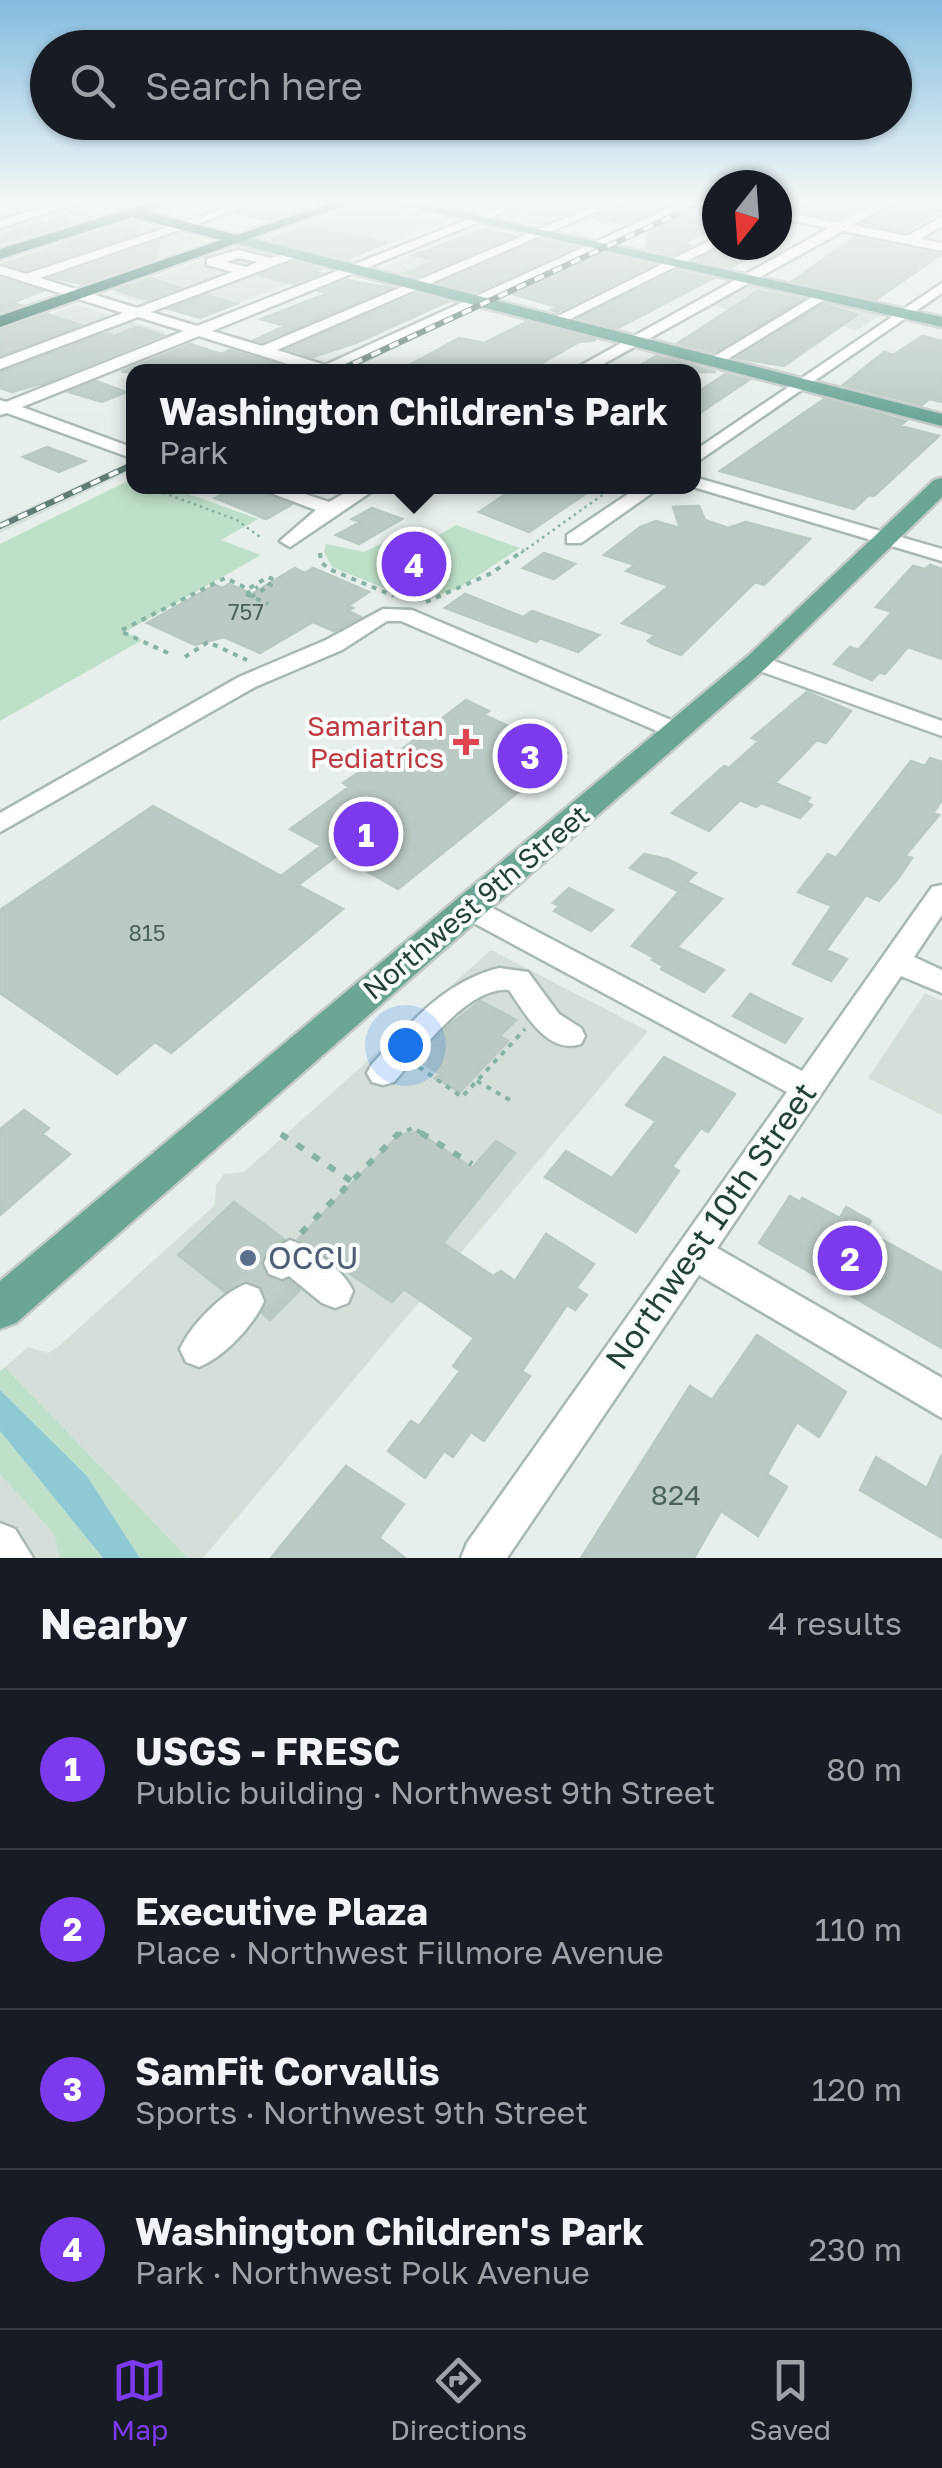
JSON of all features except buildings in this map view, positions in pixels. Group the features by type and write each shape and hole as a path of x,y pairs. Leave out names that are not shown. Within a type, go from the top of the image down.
{"highway":[{"path":"0,322 131,276"}],"main road":[{"path":"442,276 484,303 942,420"},
{"path":"732,276 942,322"},
{"name":"Northwest 9th Street","path":"0,1310 757,662 942,485"}],"street":[{"path":"19,276 304,364"},
{"path":"27,278 34,276"},
{"path":"0,364 236,276"},
{"path":"2,408 338,276"},
{"path":"263,351 348,314 402,276"},
{"path":"342,364 543,276"},
{"path":"556,321 645,276"},
{"path":"592,364 753,276"},
{"path":"701,454 942,287"},
{"path":"714,362 822,295"},
{"path":"283,298 348,314"},
{"path":"366,364 484,303"},
{"path":"2,408 126,451"},
{"path":"701,484 942,555"},
{"path":"285,494 331,509"},
{"path":"290,541 357,494"},
{"path":"574,539 641,494"},
{"path":"0,824 246,682 334,645 383,616 400,614 410,607 677,731"},
{"path":"757,662 942,730"},
{"name":"Northwest 10th Street","path":"482,1558 942,894"},
{"path":"469,908 807,1088"},
{"path":"896,961 942,982"},
{"path":"383,1073 461,994 484,978 518,980 541,1012 570,1036"},
{"path":"292,1248 290,1256 335,1291"},
{"path":"693,1253 942,1399"},
{"path":"199,1349 246,1301"},
{"path":"0,1544 12,1558"}],"path":[{"path":"166,494 236,520 260,537"},
{"path":"320,553 324,566 344,578 410,607 450,595 492,573 604,494"},
{"path":"168,653 120,630 225,578 248,589 268,578 279,582"},
{"path":"251,597 271,585 262,581"},
{"path":"254,586 258,587 246,594 268,604"},
{"path":"185,656 209,642 255,663"},
{"path":"411,1045 420,1050 408,1061 462,1097 541,1012"},
{"path":"477,1081 510,1100"},
{"path":"292,1248 352,1180 408,1128 472,1164"},
{"path":"281,1134 352,1180"}],"shaded area":[{"path":"159,276 309,276 200,319 112,293"},
{"path":"411,276 515,276 477,293"},
{"path":"752,285 880,315 858,330 811,319 799,326 713,306"},
{"path":"77,305 166,332 12,393 0,388 0,348 19,355 41,345 2,332"},
{"path":"126,464 126,473 0,533 0,521"},
{"path":"491,950 648,1031 203,1558 188,1558 5,1367 28,1347 48,1353 58,1347 215,1205 216,1185 224,1174 244,1172"},
{"path":"925,993 942,1001 942,1115 868,1078"},
{"path":"0,1474 54,1534 60,1558 0,1558"}],"green space":[{"path":"126,482 126,494 188,494 258,519 221,540 261,555 125,632 142,640 0,721 0,544"},
{"path":"456,525 520,548 459,588 419,602 332,567 324,552 326,544 364,552 383,543 411,551"},
{"path":"5,1367 188,1558 140,1558 87,1476 0,1390 0,1371"},
{"path":"0,1431 103,1558 60,1558 54,1534 0,1474"}],"water":[{"path":"0,1390 87,1476 140,1558 103,1558 0,1431"}],"tunnel":[{"path":"246,1301 282,1263"}],"railway":[{"path":"352,364 544,276"},
{"path":"0,526 126,468"}],"place":[{"name":"Washington Children's Park","path":"414,564"},
{"name":"Samaritan Pediatrics","path":"466,742"},
{"name":"SamFit Corvallis","path":"530,756"},
{"name":"USGS - FRESC","path":"366,834"},
{"name":"OCCU","path":"248,1258"},
{"name":"Executive Plaza","path":"850,1258"}]}
